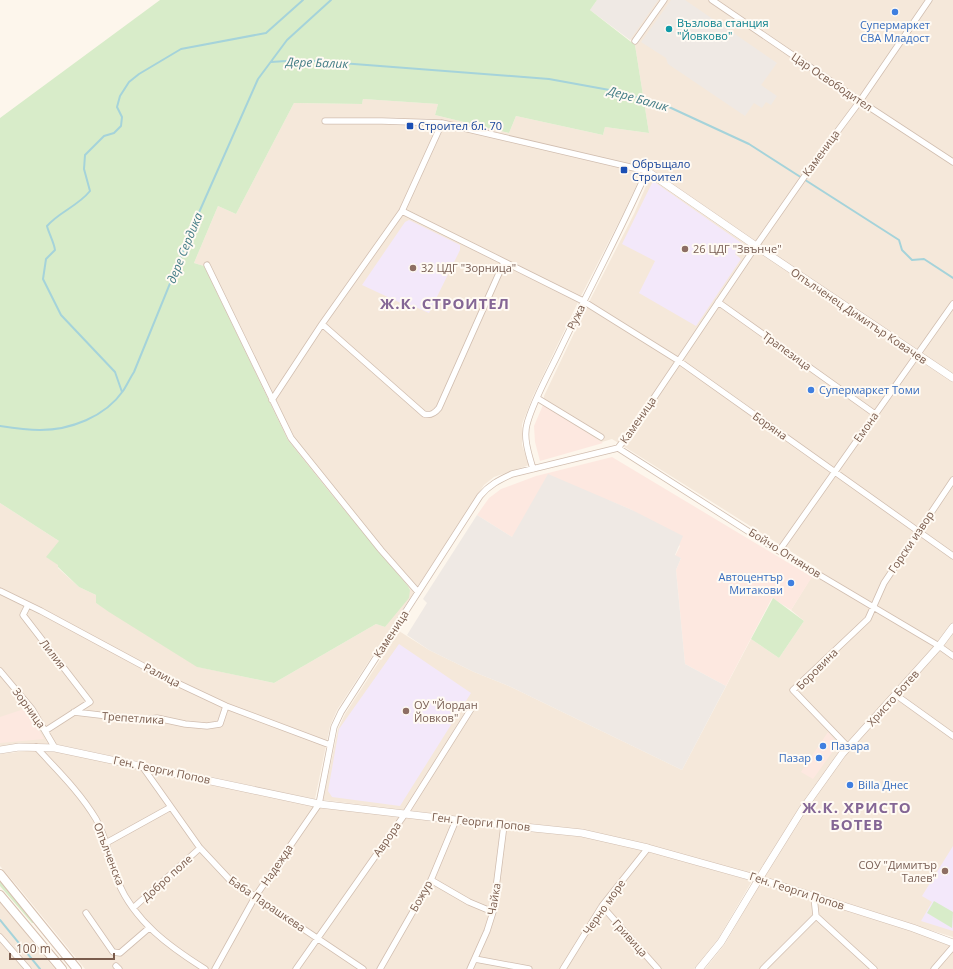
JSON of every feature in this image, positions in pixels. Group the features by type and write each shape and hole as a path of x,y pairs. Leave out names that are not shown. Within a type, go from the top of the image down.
{"main road":[{"path":"0,874 77,969"},
{"path":"0,895 62,969"}],"street":[{"path":"635,41 664,0"},
{"name":"Цар Освободител","path":"712,0 860,101 953,162"},
{"name":"Каменица","path":"318,804 334,727 341,712 487,488 512,474 618,448 635,426 756,246 811,167 860,101 929,0"},
{"path":"325,122 382,120 442,123 647,171"},
{"path":"272,400 322,324 402,211 442,123"},
{"name":"Опълченец Димитър Ковачев","path":"647,171 953,378"},
{"name":"Ружа","path":"534,469 527,444 526,424 583,302 629,212 647,171"},
{"name":"Боряна","path":"402,211 583,302 679,361 953,556"},
{"path":"322,324 424,414 429,415 435,413 439,408 504,262"},
{"path":"207,265 291,438 381,550 418,592"},
{"name":"Трапезица","path":"718,302 875,414"},
{"name":"Емона","path":"779,551 953,304"},
{"path":"537,398 601,437"},
{"name":"Бойчо Огнянов","path":"618,448 779,551 939,646 953,656"},
{"name":"Горски извор","path":"873,607 884,583 953,480"},
{"name":"Ралица","path":"0,591 158,674 226,706 330,745"},
{"name":"Лилия","path":"28,605 24,615 90,702"},
{"name":"Боровина","path":"848,747 793,690 868,619 873,607"},
{"name":"Христо Ботев","path":"699,969 721,942 802,810 842,754 939,646 953,627"},
{"name":"Зорница","path":"0,671 32,709 55,748"},
{"path":"896,695 953,736"},
{"name":"Трепетлика","path":"45,731 90,702"},
{"name":"Трепетлика","path":"74,712 142,720 157,718 185,724 208,726 220,724 226,706"},
{"name":"Аврора","path":"296,969 405,814 473,706"},
{"name":"Ген. Георги Попов","path":"0,750 19,747 55,748 318,804 582,833 648,848 759,879 913,928 953,943"},
{"name":"Опълченска","path":"36,747 84,801 97,821 106,843 118,883 133,908 149,928 178,952 205,969"},
{"name":"Баба Парашкева","path":"142,766 200,848 230,879 363,969"},
{"name":"Надежда","path":"215,969 255,897 318,804"},
{"path":"106,843 171,807"},
{"name":"Божур","path":"380,969 431,880 456,820"},
{"name":"Чайка","path":"470,969 487,932 493,912 504,825"},
{"name":"Добро поле","path":"133,908 200,848"},
{"name":"Черно море","path":"563,969 602,906 648,848"},
{"path":"431,880 470,902 493,912"},
{"path":"814,897 816,916 874,969"},
{"name":"Гривица","path":"602,906 658,969"},
{"path":"86,913 113,952 116,953 120,953 149,928"},
{"path":"763,969 816,916"},
{"path":"0,937 28,969"},
{"path":"934,969 953,947"},
{"path":"475,959 529,969"},
{"path":"768,964 774,969"}],"shaded area":[{"path":"597,0 658,0 630,40 590,10"},
{"path":"598,0 953,0 953,937 649,845 504,822 323,800 338,729 345,714 399,631 429,650 474,672 511,687 682,770 751,639 779,658 804,621 791,610 817,568 612,439 541,460 544,396 588,304 634,214 652,172 644,169 533,396 522,424 522,445 529,465 494,477 484,485 337,710 330,726 315,799 56,744 26,744 0,747 0,503 59,541 58,568 79,587 96,595 96,603 198,667 274,683 376,624 385,627 410,590 408,586 288,440 204,266 194,263 218,206 236,214 294,103 362,104 363,99 438,104 435,115 509,133 516,116 603,135 605,127 649,133 635,45"},
{"path":"671,0 685,0 777,63 761,85 777,96 771,105 766,102 762,108 754,103 745,116 668,64 666,58 641,42"},
{"name":"26 ЦДГ \"Звънче\"","path":"653,181 743,244 735,254 741,259 696,326 639,293 655,261 622,244"},
{"name":"32 ЦДГ \"Зорница\"","path":"409,220 460,245 460,250 429,313 406,303 405,305 362,285 405,222"},
{"path":"543,405 603,443 540,461 535,442 534,426"},
{"path":"612,457 812,577 791,610 772,598 726,686 685,664 676,570 681,558 675,556 680,546 632,510 608,500 512,537 477,515 489,498 501,489 536,476"},
{"path":"548,474 632,510 683,536 675,555 681,558 676,570 685,664 726,686 682,770 511,687 474,672 429,650 407,635 427,603 423,599 477,515 512,537"},
{"name":"ОУ \"Йордан Йовков\"","path":"399,644 471,693 400,806 332,797 328,791 339,729"},
{"path":"27,708 44,739 0,743 0,717"},
{"name":"Пазар","path":"828,732 838,744 813,779 801,772"},
{"path":"27,751 55,751 318,807 581,836 647,851 752,881 718,939 694,969 85,969 0,866 0,754"},
{"name":"СОУ \"Димитър Талев\"","path":"953,846 953,931 921,921 932,902 922,896"},
{"path":"761,882 912,931 953,947 953,969 705,969 725,944"},
{"path":"0,900 34,944 55,969 0,969"}],"green space":[{"path":"160,0 597,0 590,10 635,45 649,133 605,127 603,135 516,116 509,133 435,115 438,104 363,99 362,104 294,103 236,214 218,206 194,263 204,266 288,440 410,590 409,598 385,627 376,624 274,683 197,667 109,612 96,603 96,595 79,587 58,567 58,565 46,557 59,541 0,503 0,118"},
{"path":"773,598 804,621 779,658 751,639"},
{"path":"0,879 36,923 32,923 0,886"},
{"path":"934,901 953,912 952,928 927,913"}],"waterway":[{"path":"122,392 115,372 61,315 43,279 46,259 55,250 47,226 80,201 90,191 84,169 85,155 104,136 114,133 121,126 122,117 117,107 120,96 129,82 139,74 181,49 266,33 303,0"},
{"name":"дере Сердика","path":"0,426 40,430 63,428 75,425 97,415 107,408 123,391 134,372 197,217 258,79 287,40 331,0"},
{"name":"Дере Балик","path":"271,62 302,60 549,79 615,91 669,107 749,144 899,240 902,250 912,260 924,259 953,278"},
{"path":"0,920 40,969"}],"place":[{"name":"Супермаркет CBA Младост","path":"895,12"},
{"name":"Възлова станция \"Йовково\"","path":"669,29"},
{"name":"Строител бл. 70","path":"410,126"},
{"name":"Обръщало Строител","path":"624,170"},
{"name":"26 ЦДГ \"Звънче\"","path":"685,249"},
{"name":"32 ЦДГ \"Зорница\"","path":"413,268"},
{"name":"Супермаркет Томи","path":"811,390"},
{"name":"Автоцентър Митакови","path":"791,583"},
{"name":"ОУ \"Йордан Йовков\"","path":"406,711"},
{"name":"Пазара","path":"823,746"},
{"name":"Пазар","path":"819,758"},
{"name":"Billa Днес","path":"850,785"},
{"name":"СОУ \"Димитър Талев\"","path":"945,871"}],"district":[{"name":"Ж.К. СТРОИТЕЛ","path":"445,304"},
{"name":"Ж.К. ХРИСТО БОТЕВ","path":"857,816"}]}
